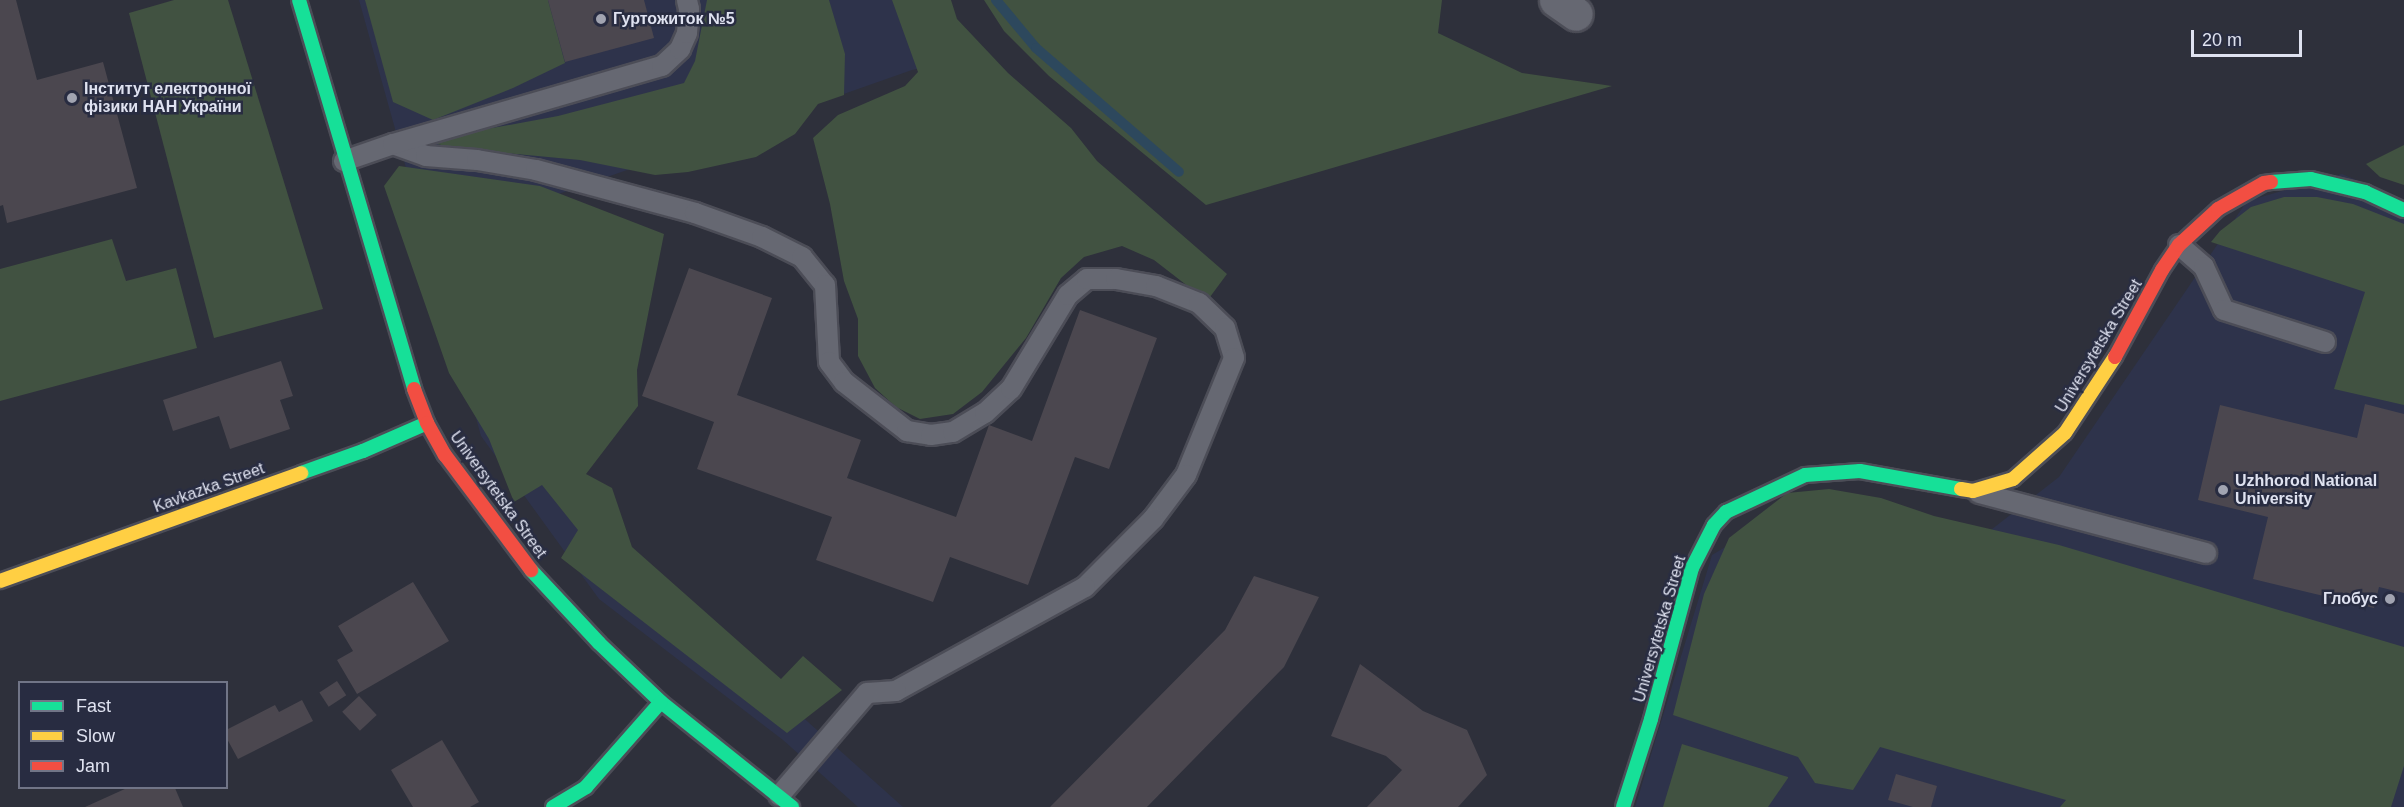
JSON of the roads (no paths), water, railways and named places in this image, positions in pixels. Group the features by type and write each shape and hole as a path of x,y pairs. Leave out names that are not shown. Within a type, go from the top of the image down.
{"street":[{"name":"Universytetska Street","path":"299,0 344,161 406,367 427,423 452,464 531,570 599,643 661,702 785,801"},
{"name":"Universytetska Street","path":"1623,807 1652,719 1692,568 1714,525 1726,512 1805,475 1860,471 1973,491 2013,479 2065,434 2110,364 2162,270 2179,245 2218,209 2264,183 2311,179 2365,192 2404,210"},
{"name":"Kavkazka Street","path":"0,582 363,451 427,423"},
{"path":"553,807 586,787 661,702"}],"lane":[{"path":"344,161 393,144 662,66 680,49 687,33 689,9 687,0"},
{"path":"393,144 426,156 477,160 536,170 695,213 762,237 802,257 825,285 829,362 844,382 907,431 931,435 953,432 985,413 1011,389 1068,296 1087,279 1116,279 1156,286 1199,303 1225,328 1234,358 1186,474 1153,519 1085,587 896,691 867,693 785,801"},
{"path":"2179,245 2204,267 2224,310 2325,342"},
{"path":"1973,491 2206,553"}],"waterway":[{"path":"996,0 1036,48 1179,172"}],"place":[{"name":"Гуртожиток №5","path":"601,19"},
{"name":"Інститут електронної фізики НАН України","path":"72,98"},
{"name":"Uzhhorod National University","path":"2223,490"},
{"name":"Глобус","path":"2390,599"}]}
